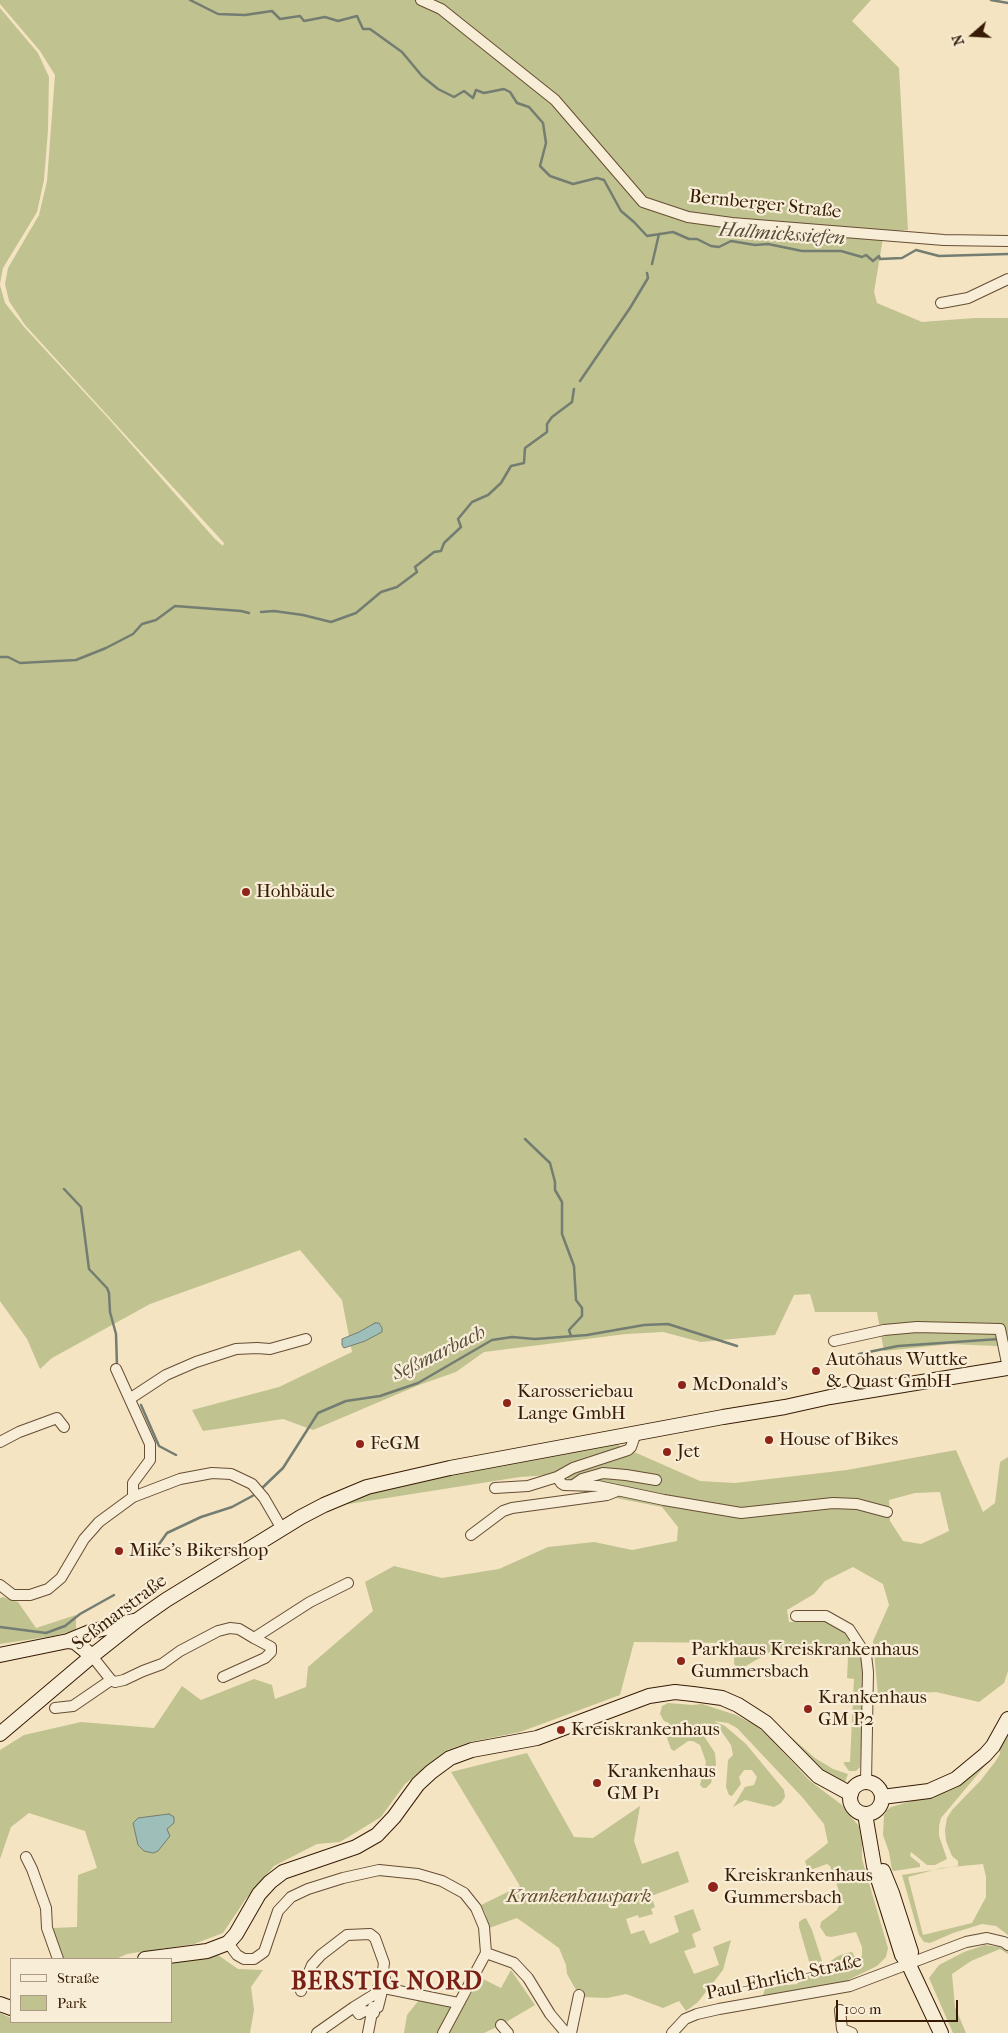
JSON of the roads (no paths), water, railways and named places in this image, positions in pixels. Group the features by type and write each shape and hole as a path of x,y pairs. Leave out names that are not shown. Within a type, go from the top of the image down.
{"street":[{"name":"Bernberger Straße","path":"421,0 441,9 555,100 643,202 688,217 732,223 944,240 1008,241"},
{"path":"941,303 968,298 1008,279"},
{"path":"834,1341 884,1330 917,1327 1000,1328 1008,1368"},
{"path":"131,1398 166,1375 196,1362 236,1349 270,1349 306,1339"},
{"name":"Seßmarstraße","path":"0,1734 136,1621 282,1529 324,1505 367,1487 439,1470 636,1433 777,1409 830,1397 1008,1368"},
{"path":"116,1369 131,1398 150,1444 150,1460 133,1483 133,1497"},
{"path":"0,1442 19,1432 58,1418 64,1427"},
{"path":"495,1488 528,1486 558,1477 574,1468 628,1450 636,1433"},
{"path":"0,1586 13,1595 30,1595 48,1589 61,1578 84,1539 99,1522 133,1497 180,1479 212,1473 231,1474 252,1484 264,1498 282,1529"},
{"path":"574,1484 582,1479 603,1473 656,1480"},
{"path":"558,1477 561,1483 598,1486 664,1500 742,1513 834,1503 857,1504 888,1512"},
{"path":"471,1535 503,1511 512,1508 607,1494 620,1490"},
{"path":"254,1638 310,1602 348,1583"},
{"path":"796,1616 826,1616 849,1629 866,1654 868,1672 866,1782"},
{"path":"0,1654 68,1641 90,1632 136,1621"},
{"path":"68,1641 75,1642 92,1656 111,1680 120,1682 162,1664 180,1651 218,1631 230,1628 238,1629 270,1647 271,1652 265,1658 224,1677"},
{"path":"55,1708 73,1706 111,1680"},
{"path":"153,1958 207,1951 228,1943 236,1934 259,1894 270,1882 283,1872 356,1847 377,1835 394,1817 418,1784 450,1758 472,1750 537,1738 634,1700 650,1696 675,1692 722,1698 738,1705 766,1723 818,1776 851,1794"},
{"path":"882,1797 929,1791 956,1779 978,1762 989,1750 1008,1719"},
{"path":"866,1782 877,1787 882,1797 880,1807 869,1814 855,1809 851,1802 851,1794 857,1785 866,1782"},
{"path":"869,1814 881,1867 892,1893 911,1952 909,1965 941,2033"},
{"path":"26,1857 46,1908 47,1928 58,1958"},
{"path":"228,1943 237,1955 244,1959 254,1959 264,1952 278,1911 292,1897 308,1889 380,1870 418,1874 442,1881 464,1893 476,1908 485,1936 486,1953 443,2033"},
{"path":"301,1991 312,1965 321,1955 347,1935 358,1933 370,1934 375,1938 384,1963 378,2007 375,2007 374,2013 372,2012 368,2033"},
{"name":"Paul-Ehrlich-Straße","path":"672,2033 685,2019 697,2014 719,2008 842,1988 909,1965 966,1942 987,1938 1004,1942 1008,1945"},
{"path":"486,1953 514,1963 528,1978 550,2014 566,2033"},
{"path":"317,2033 380,1987 458,2004"},
{"path":"571,2033 579,1995"},
{"path":"354,2007 359,2014 364,2011 372,2012"},
{"path":"840,2010 842,2031 852,2033"}],"water":[{"path":"375,1323 379,1323 382,1332 365,1341 344,1348 342,1339"},
{"path":"169,1814 174,1817 174,1823 167,1829 170,1836 158,1851 153,1853 144,1851 138,1845 133,1823 138,1818"}],"waterway":[{"name":"Hallmickssiefen","path":"190,0 218,14 245,15 272,11 280,19 300,16 304,21 325,17 338,21 357,16 363,29 370,29 402,52 422,76 438,89 454,97 464,91 473,98 476,90 484,93 504,89 510,92 517,103 529,107 543,123 546,143 540,166 550,176 573,184 597,178 604,180 621,211 647,236 673,232 689,239 697,239 711,246 719,247 731,241 755,245 768,244 802,251 841,251 862,257 866,255 873,261 879,256 880,259 902,258 916,250 939,256 1008,254"},
{"path":"991,0 1008,3"},
{"path":"652,264 659,234"},
{"path":"580,381 630,308 648,278 647,273"},
{"path":"261,612 274,611 303,615 331,622 356,613 381,592 397,587 417,572 415,567 434,552 441,551 444,543 461,527 458,519 472,502 488,495 501,483 511,466 524,463 525,448 547,432 547,424 552,417 572,402 574,389"},
{"path":"0,657 8,657 20,663 76,660 106,648 133,634 142,624 156,620 175,606 249,613"},
{"path":"525,1139 550,1163 555,1190 562,1202 562,1234 574,1266 576,1300 582,1308 582,1316 569,1330 571,1336"},
{"path":"64,1189 81,1207 89,1269 107,1288 109,1293 110,1312 116,1334 117,1366"},
{"name":"Seßmarbach","path":"260,1490 283,1468 318,1413 346,1401 380,1396 418,1383 492,1340 512,1337 535,1339 587,1335 644,1325 668,1324 737,1346"},
{"name":"Seßmarbach","path":"859,1354 898,1346 999,1339"},
{"path":"141,1405 159,1446 176,1455"},
{"name":"Seßmarbach","path":"152,1554 167,1533 201,1517 232,1507 256,1494"},
{"name":"Seßmarbach","path":"0,1627 46,1633 65,1626 80,1614 114,1595"}],"place":[{"name":"Hohbäule","path":"246,892"},
{"name":"Autohaus Wuttke & Quast GmbH","path":"816,1371"},
{"name":"McDonald's","path":"682,1385"},
{"name":"Karosseriebau Lange GmbH","path":"507,1403"},
{"name":"House of Bikes","path":"769,1440"},
{"name":"FeGM","path":"360,1444"},
{"name":"Jet","path":"667,1452"},
{"name":"Mike's Bikershop","path":"119,1551"},
{"name":"Parkhaus Kreiskrankenhaus Gummersbach","path":"681,1661"},
{"name":"Krankenhaus GM P2","path":"808,1709"},
{"name":"Kreiskrankenhaus","path":"561,1730"},
{"name":"Krankenhaus GM P1","path":"597,1783"},
{"name":"Kreiskrankenhaus Gummersbach","path":"713,1887"}],"district":[{"name":"BERSTIG NORD","path":"387,1983"}],"park label":[{"name":"Krankenhauspark","path":"579,1897"}]}
